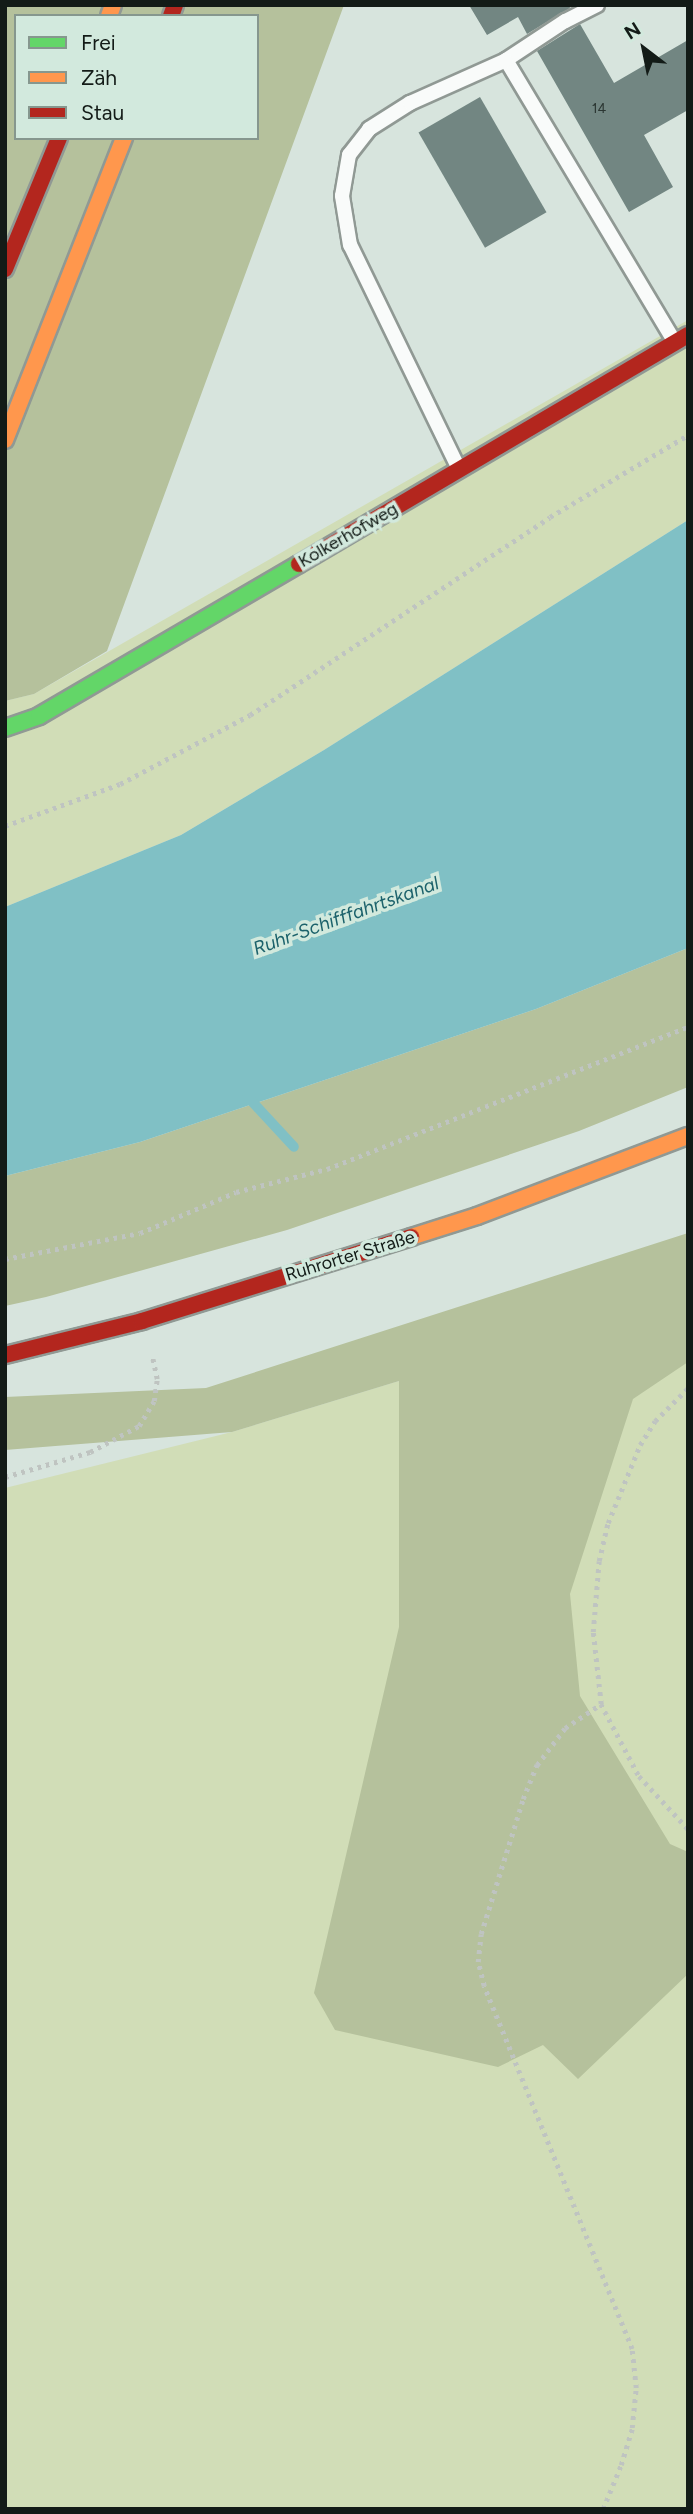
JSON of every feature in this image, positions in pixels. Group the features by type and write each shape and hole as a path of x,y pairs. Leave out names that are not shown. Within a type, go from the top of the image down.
{"main road":[{"path":"5,269 58,140"},
{"path":"5,440 123,140"},
{"name":"Kolkerhofweg","path":"5,728 39,716 681,339"},
{"name":"Ruhrorter Straße","path":"5,1355 142,1321 478,1216 688,1136"}],"lane":[{"path":"459,469 350,245 342,196 349,155 369,129 410,103 506,60 565,21 597,5"},
{"path":"506,60 681,339"}],"path":[{"path":"5,826 120,783 250,715 550,517 688,435"},
{"path":"5,1259 139,1233 236,1192 327,1169 688,1027"},
{"path":"5,1477 90,1452 139,1426 154,1401 157,1379 142,1321"},
{"path":"688,1388 655,1420 640,1445 608,1523 598,1573 593,1632 601,1704 639,1776 656,1798 688,1829"},
{"path":"601,1704 565,1728 537,1765 523,1799 481,1934 478,1962 484,1986 632,2349 636,2388 632,2428 621,2465 603,2509"}],"green space":[{"path":"5,5 344,5 107,651 34,694 5,701"},
{"path":"688,320 688,520 324,750 181,835 5,907 5,701 34,694"},
{"path":"688,948 688,1087 579,1131 287,1230 5,1306 5,1176 140,1142 536,1009"},
{"path":"688,1233 688,1362 633,1399 570,1594 580,1696 670,1844 688,1852 688,1974 578,2079 543,2045 498,2067 335,2030 314,1993 399,1627 399,1381 232,1432 5,1450 5,1397 206,1388"},
{"path":"688,1272 688,2509 5,2509 5,1488 232,1432 399,1381"}],"water":[{"name":"Ruhr-Schifffahrtskanal","path":"688,520 688,948 536,1009 140,1142 5,1176 5,907 181,835 324,750"}],"building":[{"path":"469,5 569,5 570,8 527,34 518,17 487,35"},
{"path":"580,24 614,83 688,40 688,110 644,135 673,187 629,212 537,51"},
{"path":"480,97 546,212 485,248 419,132"}],"waterway":[{"path":"247,1096 294,1147"}],"traffic: fast":[{"path":"5,728 39,716 299,564"}],"traffic: slow":[{"path":"110,14 113,5"},
{"path":"5,440 123,140"},
{"path":"411,1237 477,1216 688,1136"}],"traffic: jam":[{"path":"172,14 175,5"},
{"path":"5,269 58,140"},
{"path":"299,564 688,335"},
{"path":"5,1355 142,1321 411,1237"}]}
